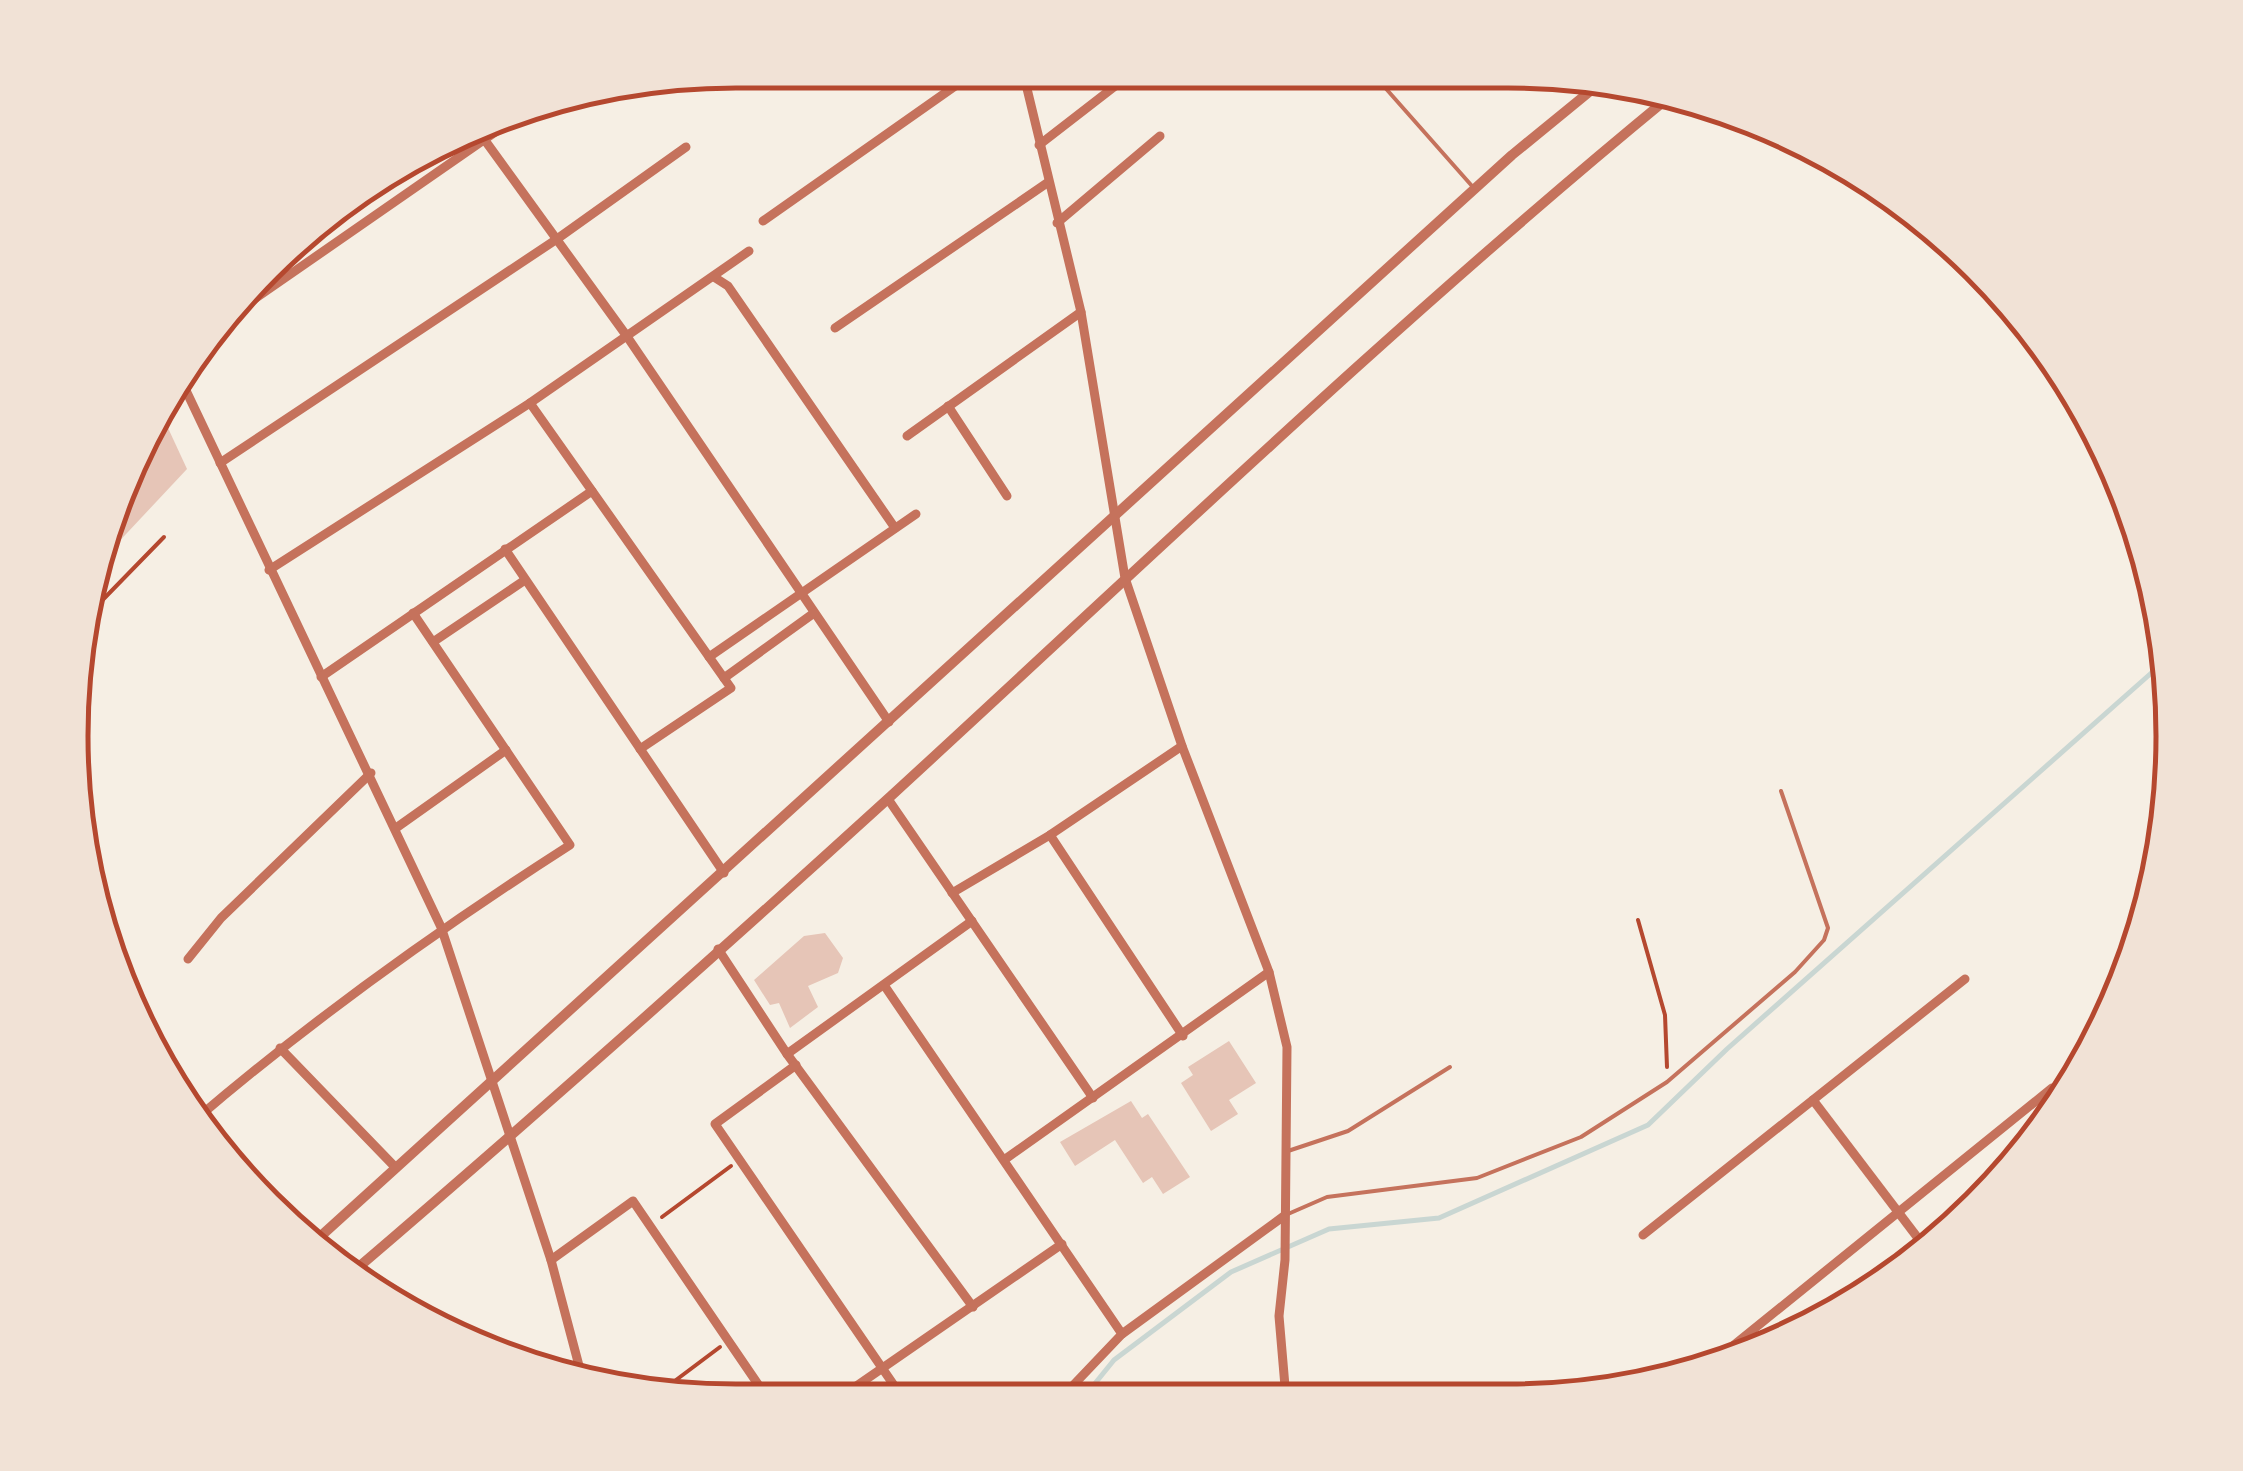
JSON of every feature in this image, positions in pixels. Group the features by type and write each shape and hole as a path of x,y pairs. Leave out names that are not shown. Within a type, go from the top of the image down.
{"street":[{"path":"763,221 951,88"},
{"path":"1027,88 1080,312 1126,578 1182,746 1269,972 1287,1047 1285,1260 1279,1316 1285,1384"},
{"path":"1039,145 1113,88"},
{"path":"323,1235 1475,189 1589,93"},
{"path":"362,1265 509,1139 888,799 1548,196 1658,106"},
{"path":"259,296 493,135"},
{"path":"1058,223 1160,136"},
{"path":"485,141 626,335 889,722"},
{"path":"220,463 686,147"},
{"path":"835,328 1047,183"},
{"path":"269,570 530,403 749,251"},
{"path":"714,277 728,286 895,528"},
{"path":"907,436 1080,312"},
{"path":"186,392 441,928 550,1260 578,1363"},
{"path":"530,403 731,688 640,749"},
{"path":"948,406 1006,496"},
{"path":"321,677 592,491"},
{"path":"709,657 916,514"},
{"path":"505,549 724,872"},
{"path":"433,642 524,580"},
{"path":"207,1110 280,1048 441,928 570,844 413,613"},
{"path":"724,678 814,614"},
{"path":"952,893 1050,835 1182,746"},
{"path":"396,828 506,750"},
{"path":"188,959 220,918 371,774"},
{"path":"888,799 1093,1098"},
{"path":"1050,835 1183,1036"},
{"path":"787,1054 972,921"},
{"path":"718,949 787,1054 974,1307"},
{"path":"1004,1160 1269,972"},
{"path":"1643,1235 1966,979"},
{"path":"884,985 1122,1334"},
{"path":"280,1048 396,1168"},
{"path":"796,1064 716,1124 894,1384"},
{"path":"1741,1340 2050,1089"},
{"path":"1813,1100 1917,1238"},
{"path":"550,1260 633,1201 758,1384"},
{"path":"1074,1384 1122,1334 1284,1216"},
{"path":"860,1384 1062,1244"}],"lane":[{"path":"1385,88 1475,189"},
{"path":"1284,1216 1328,1197 1476,1178 1581,1137 1667,1082 1795,972 1824,940 1828,928 1781,791"},
{"path":"1288,1151 1348,1130 1450,1067"}],"path":[{"path":"102,601 164,537"},
{"path":"1638,920 1665,1015 1667,1082"},
{"path":"650,1226 740,1160"},
{"path":"676,1380 728,1341"}],"building":[{"path":"167,425 187,469 117,543 137,488"},
{"path":"825,933 843,958 838,973 808,986 818,1007 790,1028 779,1003 770,1005 754,980 804,936"},
{"path":"1229,1041 1256,1083 1229,1100 1238,1114 1211,1131 1181,1083 1193,1075 1188,1067"},
{"path":"1131,1101 1142,1118 1148,1114 1190,1177 1163,1194 1152,1177 1143,1183 1115,1140 1075,1166 1060,1142"}],"waterway":[{"path":"1095,1384 1114,1360 1231,1272 1329,1229 1439,1218 1648,1125 1727,1049 2152,672"}]}
